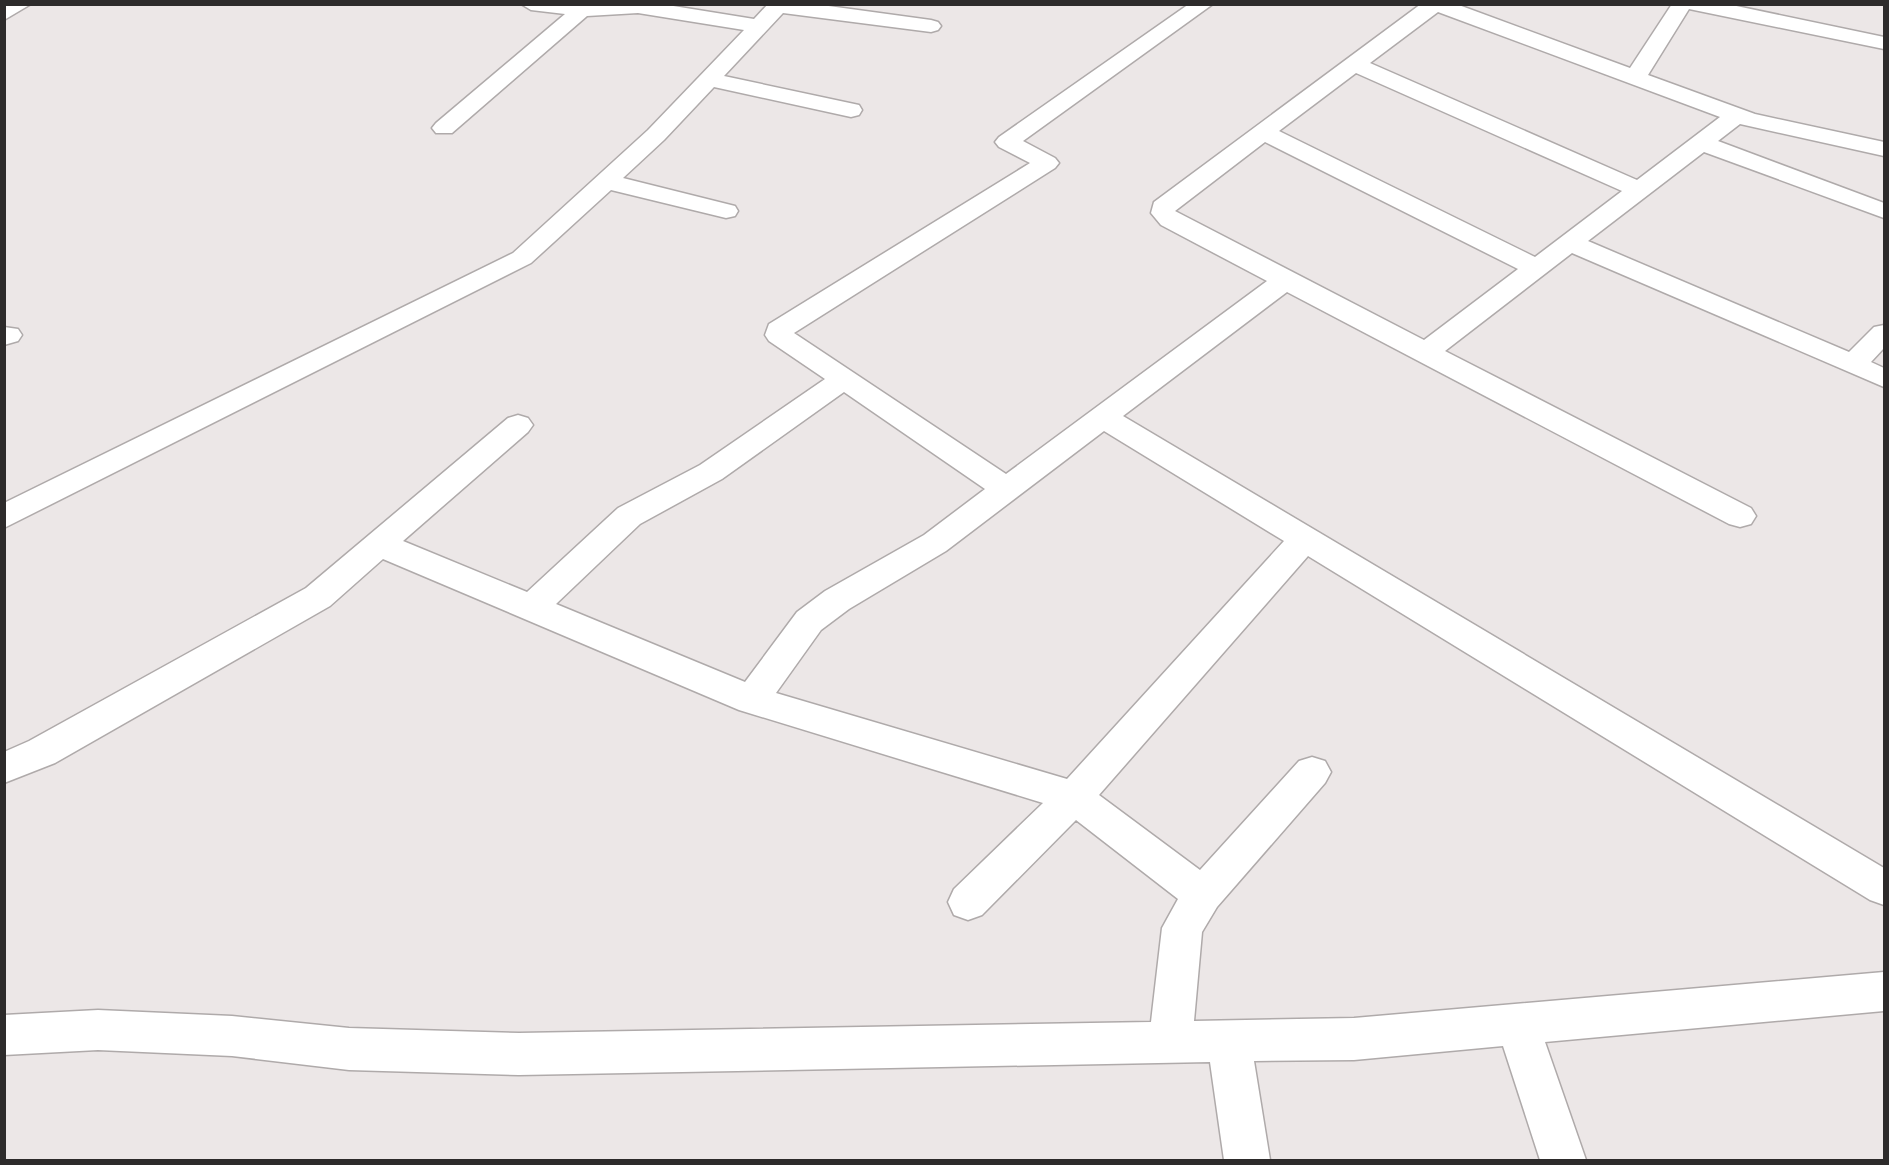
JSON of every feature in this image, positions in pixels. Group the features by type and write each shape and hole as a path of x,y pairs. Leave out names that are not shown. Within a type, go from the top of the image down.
{"street":[{"path":"4,14 21,4"},
{"path":"531,4 582,10 640,6 759,26"},
{"path":"1007,489 779,335 779,330 1047,163 1007,142 1203,4"},
{"path":"1740,516 1170,220 1163,213 1163,207 1435,4 1736,116 1884,149"},
{"path":"1635,78 1682,4"},
{"path":"1695,4 1884,43"},
{"path":"4,517 522,258 656,135 779,5 931,26"},
{"path":"444,128 582,10"},
{"path":"1354,64 1640,190"},
{"path":"709,79 851,110"},
{"path":"1426,352 1736,116"},
{"path":"1263,132 1537,268"},
{"path":"1702,143 1884,211"},
{"path":"605,181 726,211"},
{"path":"1570,243 1884,378"},
{"path":"752,700 809,621 837,600 935,543 1287,279"},
{"path":"1853,364 1884,333"},
{"path":"531,608 629,516 711,472 844,379"},
{"path":"1103,417 1884,888"},
{"path":"4,768 42,752 318,597 518,425"},
{"path":"969,903 1074,797 1305,539"},
{"path":"379,544 752,700 1074,797 1203,895"},
{"path":"1170,1043 1182,928 1203,895 1312,772"},
{"path":"4,1035 98,1030 232,1036 349,1049 519,1054 1354,1040 1884,992"},
{"path":"1518,1025 1563,1161"},
{"path":"1229,1042 1247,1161"}]}
